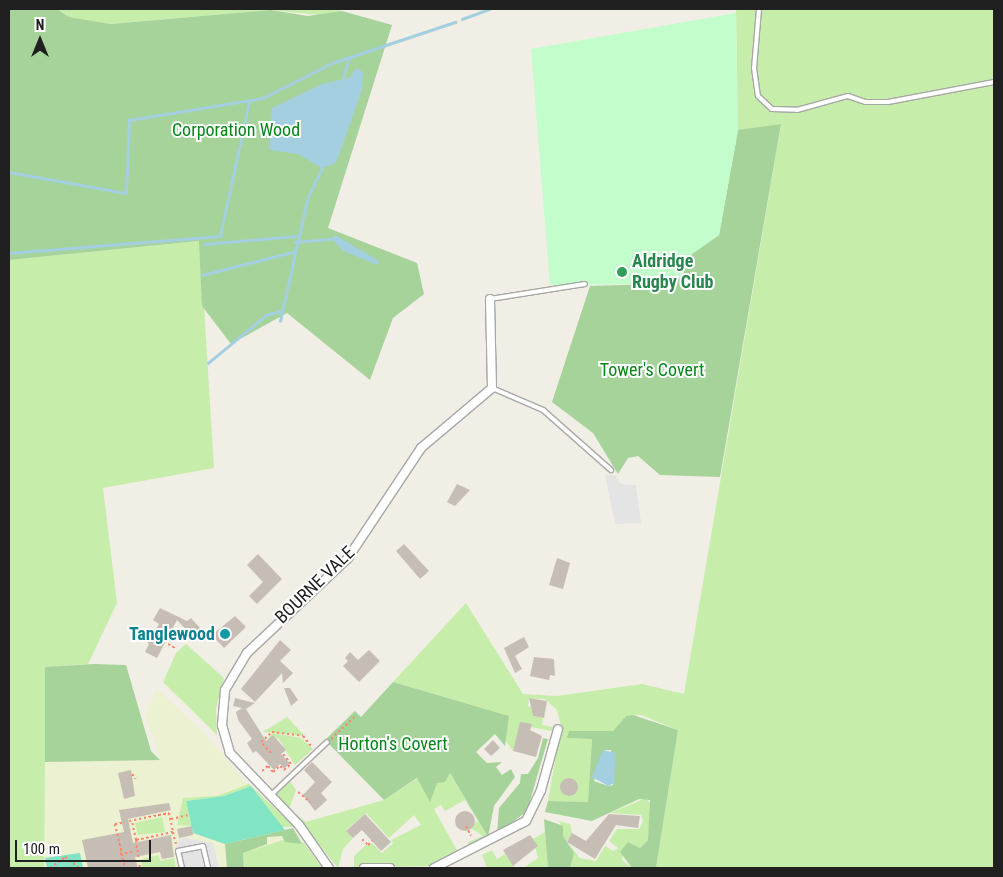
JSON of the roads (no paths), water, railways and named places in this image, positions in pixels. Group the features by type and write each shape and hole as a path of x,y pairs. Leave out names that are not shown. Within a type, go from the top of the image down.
{"street":[{"path":"490,299 492,388"},
{"name":"BOURNE VALE","path":"329,868 299,825 249,777 225,743 222,710 230,676 293,606 348,558 421,448 492,388"},
{"path":"434,868 526,821 541,790 558,729"},
{"path":"364,868 390,868"}],"lane":[{"path":"759,9 754,68 758,96 772,109 797,110 848,96 865,102 888,102 994,82"},
{"path":"490,299 585,284"},
{"path":"492,388 544,410 611,470"},
{"path":"270,796 327,742"},
{"path":"182,868 178,851 203,846 208,868"}],"water":[{"path":"357,68 363,72 362,90 336,163 322,168 298,154 269,150 272,108 322,84 349,78"},
{"path":"335,235 379,261 378,265 343,251 332,239"},
{"path":"603,750 616,753 614,783 608,786 592,777"}],"waterway":[{"path":"462,19 489,9"},
{"path":"9,172 126,193 129,120 263,98 332,63 455,22"},
{"path":"342,81 349,57"},
{"path":"9,253 220,236 249,102"},
{"path":"308,197 322,168"},
{"path":"280,321 307,200"},
{"path":"204,244 296,236"},
{"path":"295,242 332,239"},
{"path":"202,275 293,252"},
{"path":"208,363 266,315 281,311"}],"place":[{"name":"Aldridge Rugby Club","path":"622,272"},
{"name":"Tanglewood","path":"225,634"}],"park label":[{"name":"Corporation Wood","path":"236,130"},
{"name":"Tower's Covert","path":"652,370"},
{"name":"Horton's Covert","path":"393,744"}]}
